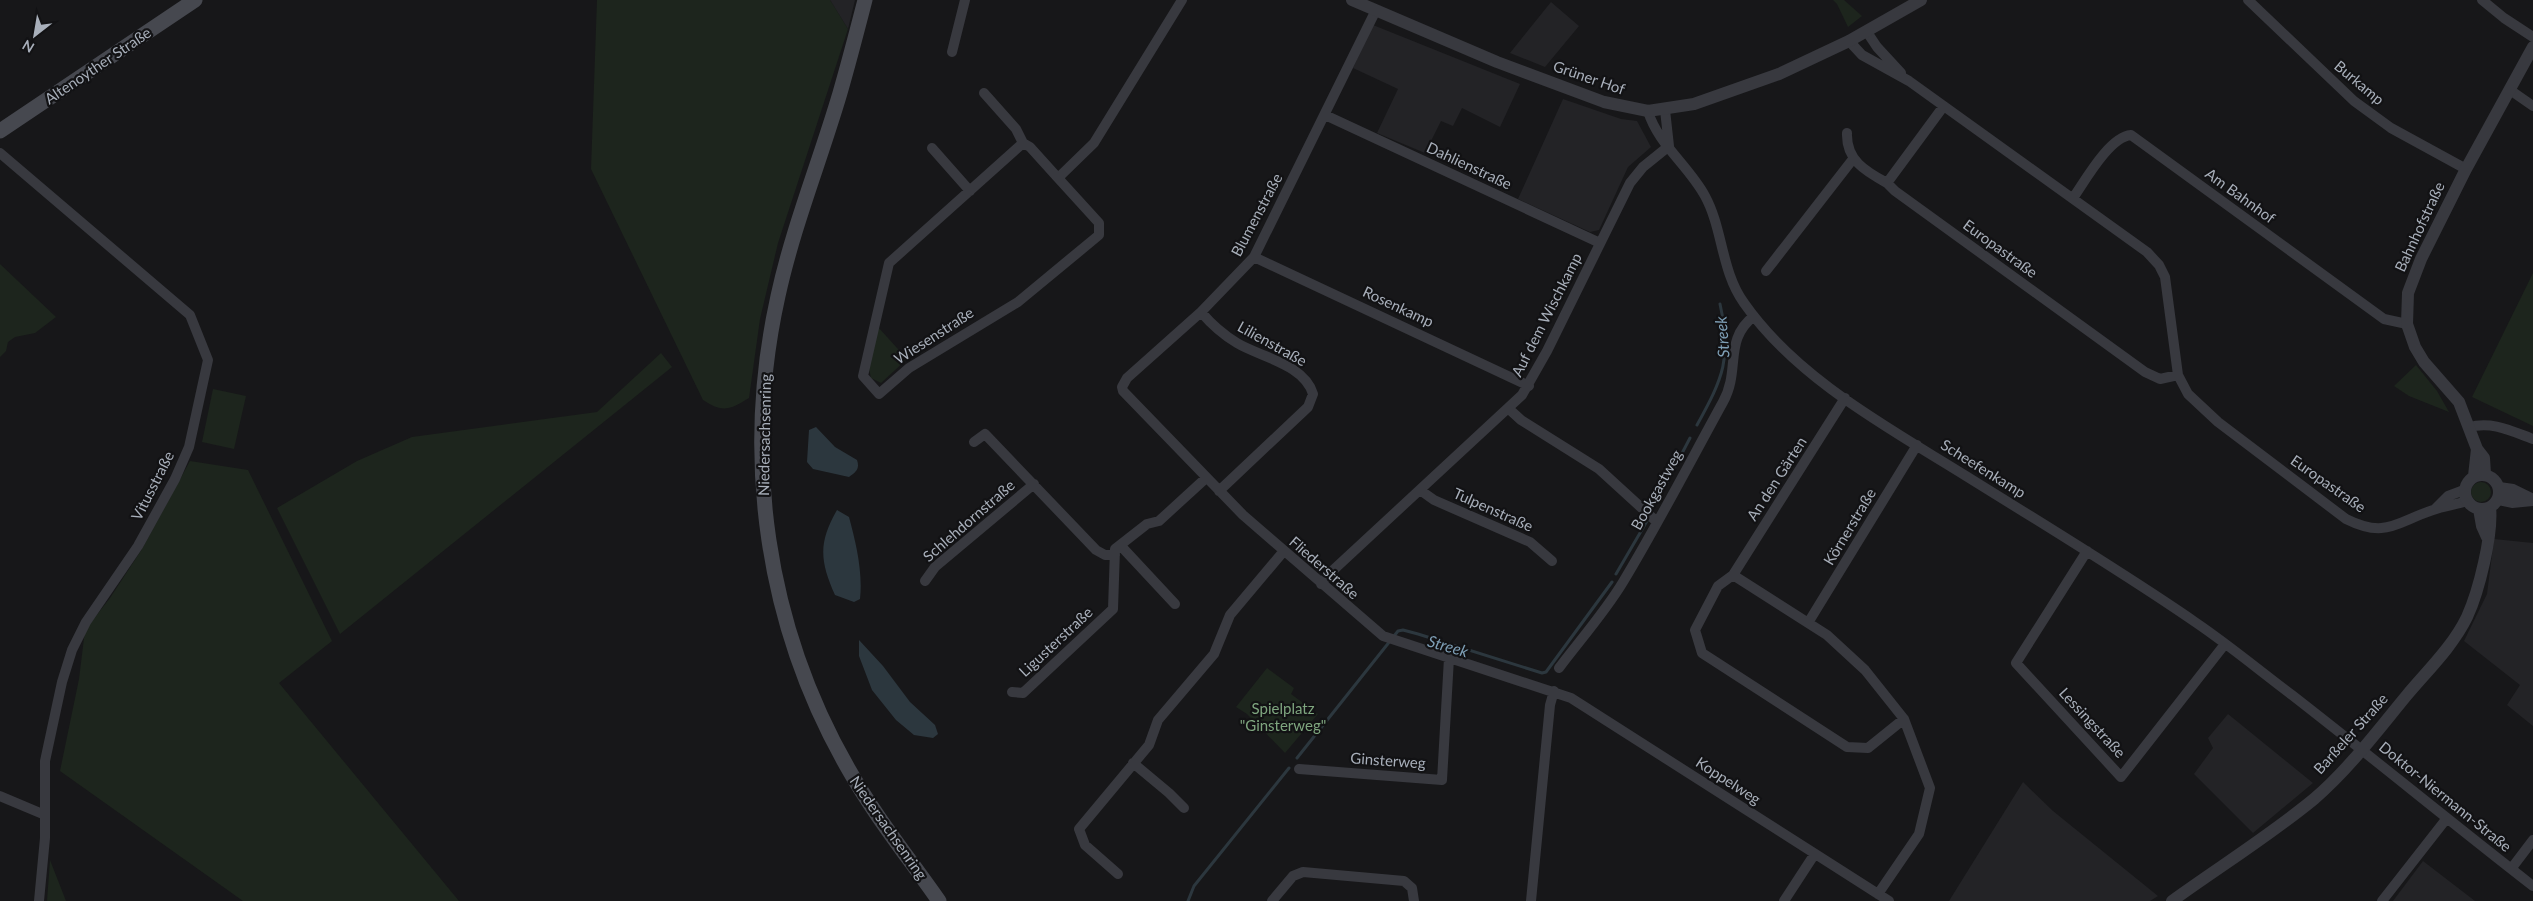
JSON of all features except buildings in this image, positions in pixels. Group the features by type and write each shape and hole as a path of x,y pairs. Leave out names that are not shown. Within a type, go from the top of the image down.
{"main road":[{"name":"Altenoyther Straße","path":"0,131 195,0"},
{"name":"Niedersachsenring","path":"865,0 841,92 790,248 778,296 762,394 761,487 780,603 796,655 820,716 849,771 939,901"}],"street":[{"path":"952,52 965,0"},
{"path":"1058,178 1094,143 1182,0"},
{"name":"Grüner Hof","path":"1352,0 1375,12 1496,62 1604,102 1648,111 1665,110 1694,104 1774,76 1867,32 1921,0"},
{"name":"Burkamp","path":"2248,0 2354,101 2391,128 2466,169"},
{"path":"2482,0 2504,18 2533,37"},
{"name":"Blumenstraße","path":"1126,396 1122,386 1127,378 1201,312 1254,257 1375,12"},
{"name":"Europastraße","path":"1867,32 1877,47 1908,81"},
{"name":"Europastraße","path":"1849,41 1862,55 1908,81 1942,107 2131,239 2159,265 2168,290 2178,375 2188,394 2202,408 2346,519 2364,528 2393,527 2434,510 2448,496 2465,495"},
{"name":"Bahnhofstraße","path":"2480,475 2484,458 2477,448 2459,402 2424,362 2414,347 2407,324 2408,294 2418,268 2466,169 2533,47"},
{"path":"2510,90 2533,106"},
{"name":"Wiesenstraße","path":"984,93 1016,129 1023,143 1030,147 1099,224 1099,235 1018,302 909,368 879,394 863,376 889,263 1023,143"},
{"path":"1888,183 1942,107"},
{"path":"1665,110 1669,146"},
{"name":"Scheefenkamp","path":"1648,111 1655,128 1694,178 1712,208 1729,271 1741,299 1754,316 1806,368 1846,398 1917,445 2087,551 2225,644 2362,750"},
{"name":"Dahlienstraße","path":"1325,115 1600,243"},
{"path":"1766,271 1853,159 1848,151 1848,133"},
{"name":"Am Bahnhof","path":"2073,198 2112,144 2121,136 2130,136 2384,320 2407,324"},
{"name":"Auf dem Wischkamp","path":"1321,584 1329,574 1509,409 1529,386 1630,183 1643,167 1669,146"},
{"path":"932,148 970,191"},
{"name":"Vitusstraße","path":"0,153 190,315 208,360 190,447 175,479 138,546 86,622 72,650 62,682 44,761 45,838 39,901"},
{"name":"Europastraße","path":"1853,159 2145,372 2160,378 2178,375"},
{"name":"Rosenkamp","path":"1254,257 1515,377 1529,386"},
{"name":"Lilienstraße","path":"1201,312 1218,331 1296,372 1307,382 1313,394 1308,407 1219,491"},
{"name":"Bookgastweg","path":"1559,668 1622,584 1657,522 1725,397 1734,363 1734,342 1739,331 1754,316"},
{"name":"Fliederstraße","path":"1126,396 1219,491 1283,552 1374,630 1393,640 1551,690"},
{"name":"An den Gärten","path":"1846,398 1733,575 1718,586 1695,630 1702,653 1846,747 1868,748 1904,719"},
{"path":"1509,409 1521,420 1599,469 1657,522"},
{"path":"2469,427 2483,424 2498,426 2533,439"},
{"name":"Schlehdornstraße","path":"974,442 985,434 1096,550 1105,555 1115,555"},
{"name":"Körnerstraße","path":"1808,623 1917,445"},
{"path":"2491,501 2494,479 2480,475 2466,484 2465,495 2491,501 2533,500"},
{"name":"Ligusterstraße","path":"1012,692 1023,693 1113,609 1115,549 1147,524 1158,521 1206,478"},
{"name":"Schlehdornstraße","path":"924,581 935,567 1034,484"},
{"name":"Tulpenstraße","path":"1420,490 1434,500 1530,542 1552,561"},
{"name":"Barßeler Straße","path":"2172,901 2315,798 2362,750 2458,632 2474,599 2487,537 2482,526 2491,501"},
{"path":"1120,546 1175,604"},
{"name":"Lessingstraße","path":"2087,551 2016,663 2121,777 2225,644"},
{"path":"1118,874 1085,845 1078,829 1149,745 1158,720 1214,654 1230,615 1283,552"},
{"path":"1733,575 1827,636 1865,670 1904,719 1930,788 1919,834 1878,894"},
{"name":"Ginsterweg","path":"1299,769 1442,780 1449,658"},
{"path":"1531,901 1551,690"},
{"name":"Koppelweg","path":"1551,690 1571,698 1814,855 1889,901"},
{"name":"Doktor-Niermann-Straße","path":"2362,750 2533,886"},
{"path":"1133,763 1170,792 1184,808"},
{"path":"0,796 45,815"},
{"path":"2382,901 2446,818"},
{"path":"2510,869 2533,840"},
{"path":"1784,901 1814,855"},
{"path":"1272,901 1293,876 1303,872 1404,881 1412,888 1414,901"}],"shaded area":[{"path":"830,0 855,0 848,29"},
{"path":"1551,2 1579,26 1545,67 1510,53"},
{"path":"1373,25 1520,84 1500,127 1462,108 1453,126 1441,121 1425,153 1377,133 1398,89 1353,68"},
{"path":"1563,99 1621,119 1637,121 1651,147 1628,167 1599,230 1590,232 1518,199"},
{"path":"816,427 835,447 857,460 858,466 854,474 849,477 813,469 807,462 809,430"},
{"path":"837,510 849,517 860,568 860,599 854,602 835,595 824,562 824,542"},
{"path":"2494,539 2533,543 2533,726 2507,705 2520,685 2464,641 2487,594"},
{"path":"859,640 883,666 910,702 935,725 938,734 933,738 914,735 896,720 872,690 859,656"},
{"path":"2228,714 2313,783 2253,833 2194,774 2213,748 2208,738"},
{"path":"2023,782 2053,811 2158,896 2150,901 1949,901"},
{"path":"2423,861 2475,901 2393,901"}],"green space":[{"path":"597,0 830,0 848,29 778,243 760,319 749,398 731,407 716,407 703,400 591,169"},
{"path":"1833,0 1844,0 1862,16 1848,27 1837,4"},
{"path":"0,264 56,317 35,333 15,337 8,342 6,351 0,357"},
{"path":"2533,273 2533,426 2472,397"},
{"path":"878,327 907,359 881,383 871,378 869,369"},
{"path":"661,353 672,367 340,634 277,508 357,461 412,437 597,412"},
{"path":"2416,365 2437,391 2449,412 2409,396 2394,386"},
{"path":"213,389 246,396 234,449 202,442"},
{"path":"190,461 248,470 332,641 279,683 459,901 243,901 60,771 79,679 85,630 110,598 142,549"},
{"path":"2481,482 2488,485 2491,492 2488,499 2481,502 2474,499 2471,492 2474,485"},
{"name":"Spielplatz \"Ginsterweg\"","path":"1267,668 1294,688 1291,694 1318,714 1285,753 1247,714 1236,707"},
{"path":"50,860 66,901 47,901"}],"waterway":[{"name":"Streek","path":"1697,425 1713,394 1723,367 1725,339 1720,304"},
{"name":"Streek","path":"1657,501 1690,438"},
{"name":"Streek","path":"1616,574 1647,521"},
{"name":"Streek","path":"1297,758 1398,631 1403,630 1418,634 1542,673 1546,672 1612,582"},
{"name":"Streek","path":"1188,901 1194,886 1289,768"}]}
